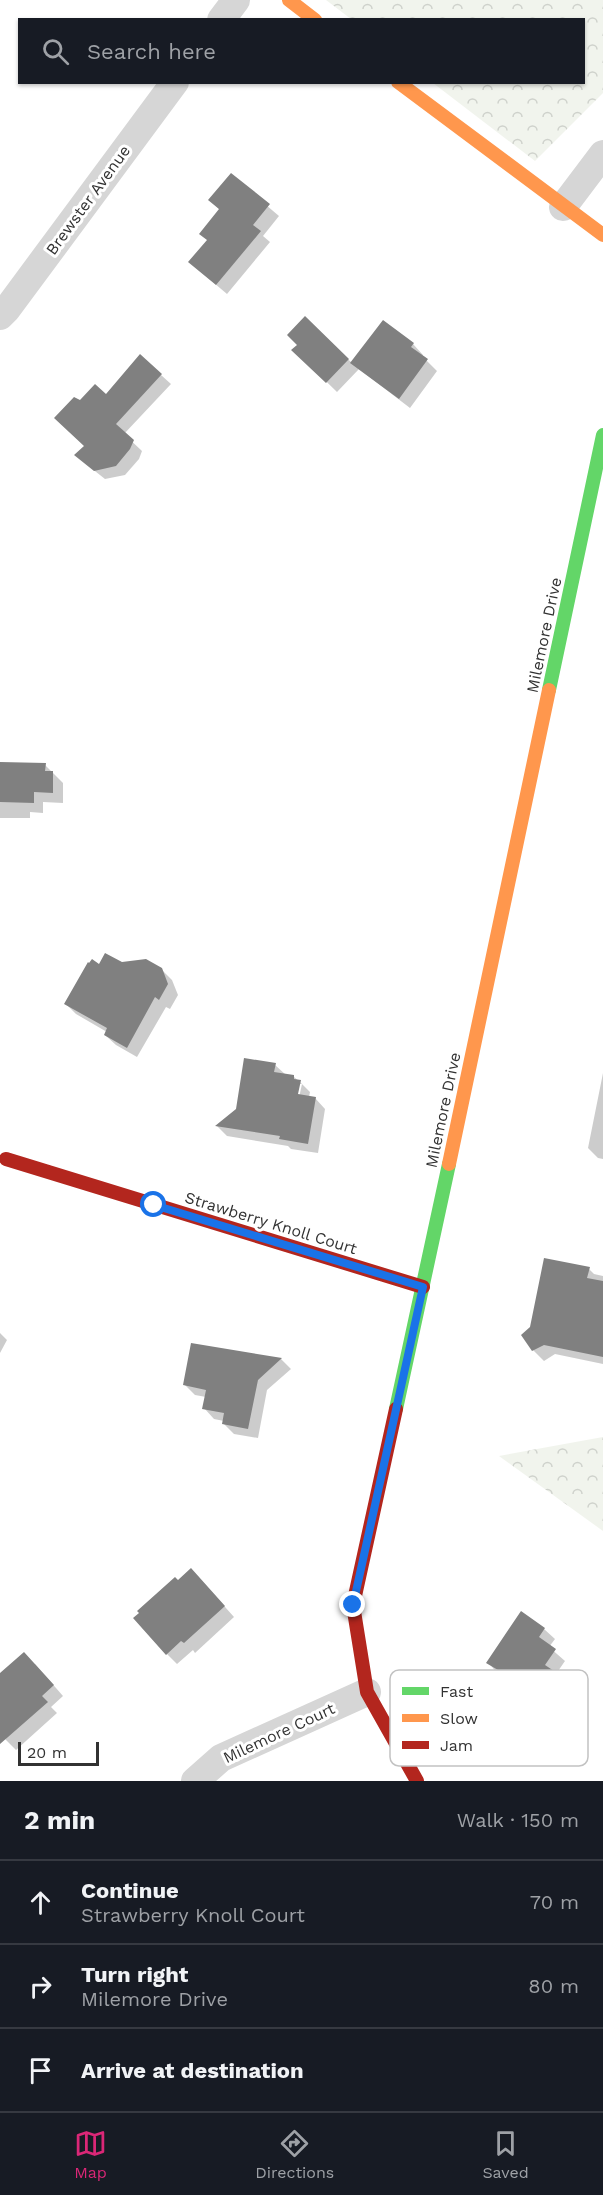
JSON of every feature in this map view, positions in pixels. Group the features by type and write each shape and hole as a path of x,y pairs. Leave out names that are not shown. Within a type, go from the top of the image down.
{"street":[{"path":"222,18 236,0"},
{"path":"290,0 312,18"},
{"name":"Brewster Avenue","path":"0,316 174,84"},
{"path":"401,84 603,235"},
{"path":"563,207 603,154"},
{"name":"Milemore Drive","path":"390,1733 367,1692 353,1605 423,1287 603,435"},
{"name":"Strawberry Knoll Court","path":"6,1160 423,1287"},
{"name":"Milemore Court","path":"195,1781 221,1758 367,1692"},
{"name":"Milemore Drive","path":"409,1766 417,1781"}],"green space":[{"path":"326,0 603,0 603,93 535,161 434,84 585,84 585,18 350,18"},
{"path":"603,1437 603,1531 499,1456"}],"building":[{"path":"231,173 270,204 253,225 261,231 216,285 188,262 207,240 199,234 219,209 208,200"},
{"path":"305,316 349,359 326,383 291,350 297,345 287,335"},
{"path":"383,320 414,343 411,347 428,359 399,399 350,363"},
{"path":"140,354 162,374 116,424 134,440 130,449 116,466 94,471 74,455 84,446 54,418 74,397 80,400 95,384 106,394"},
{"path":"0,762 46,763 45,771 53,771 53,793 34,792 34,803 0,802"},
{"path":"105,953 122,962 146,959 162,968 168,984 159,1000 155,997 127,1048 104,1035 107,1028 64,1004 88,962 92,959 99,964"},
{"path":"244,1058 276,1063 274,1072 294,1075 294,1079 301,1080 298,1094 316,1097 308,1144 279,1139 280,1136 215,1126 236,1109"},
{"path":"544,1258 590,1267 587,1278 603,1281 603,1357 544,1345 532,1351 521,1335 530,1327"},
{"path":"191,1343 282,1358 258,1380 248,1429 222,1424 224,1413 202,1409 206,1390 183,1385"},
{"path":"191,1568 225,1606 184,1643 181,1641 166,1655 133,1618 139,1613 137,1611 175,1577 178,1580"},
{"path":"521,1611 545,1628 539,1637 556,1649 545,1665 552,1670 498,1670 486,1663"},
{"path":"24,1652 54,1685 42,1696 48,1702 0,1744 0,1673"}],"traffic: fast":[{"path":"549,690 603,435"},
{"path":"396,1409 449,1164"}],"traffic: slow":[{"path":"289,0 312,18"},
{"path":"401,84 603,235"},
{"path":"449,1164 549,690"}],"traffic: jam":[{"path":"6,1159 423,1287"},
{"path":"390,1733 367,1692 353,1605 396,1409"},
{"path":"409,1766 417,1781"}],"route":[{"path":"154,1205 423,1287 353,1605"}]}
